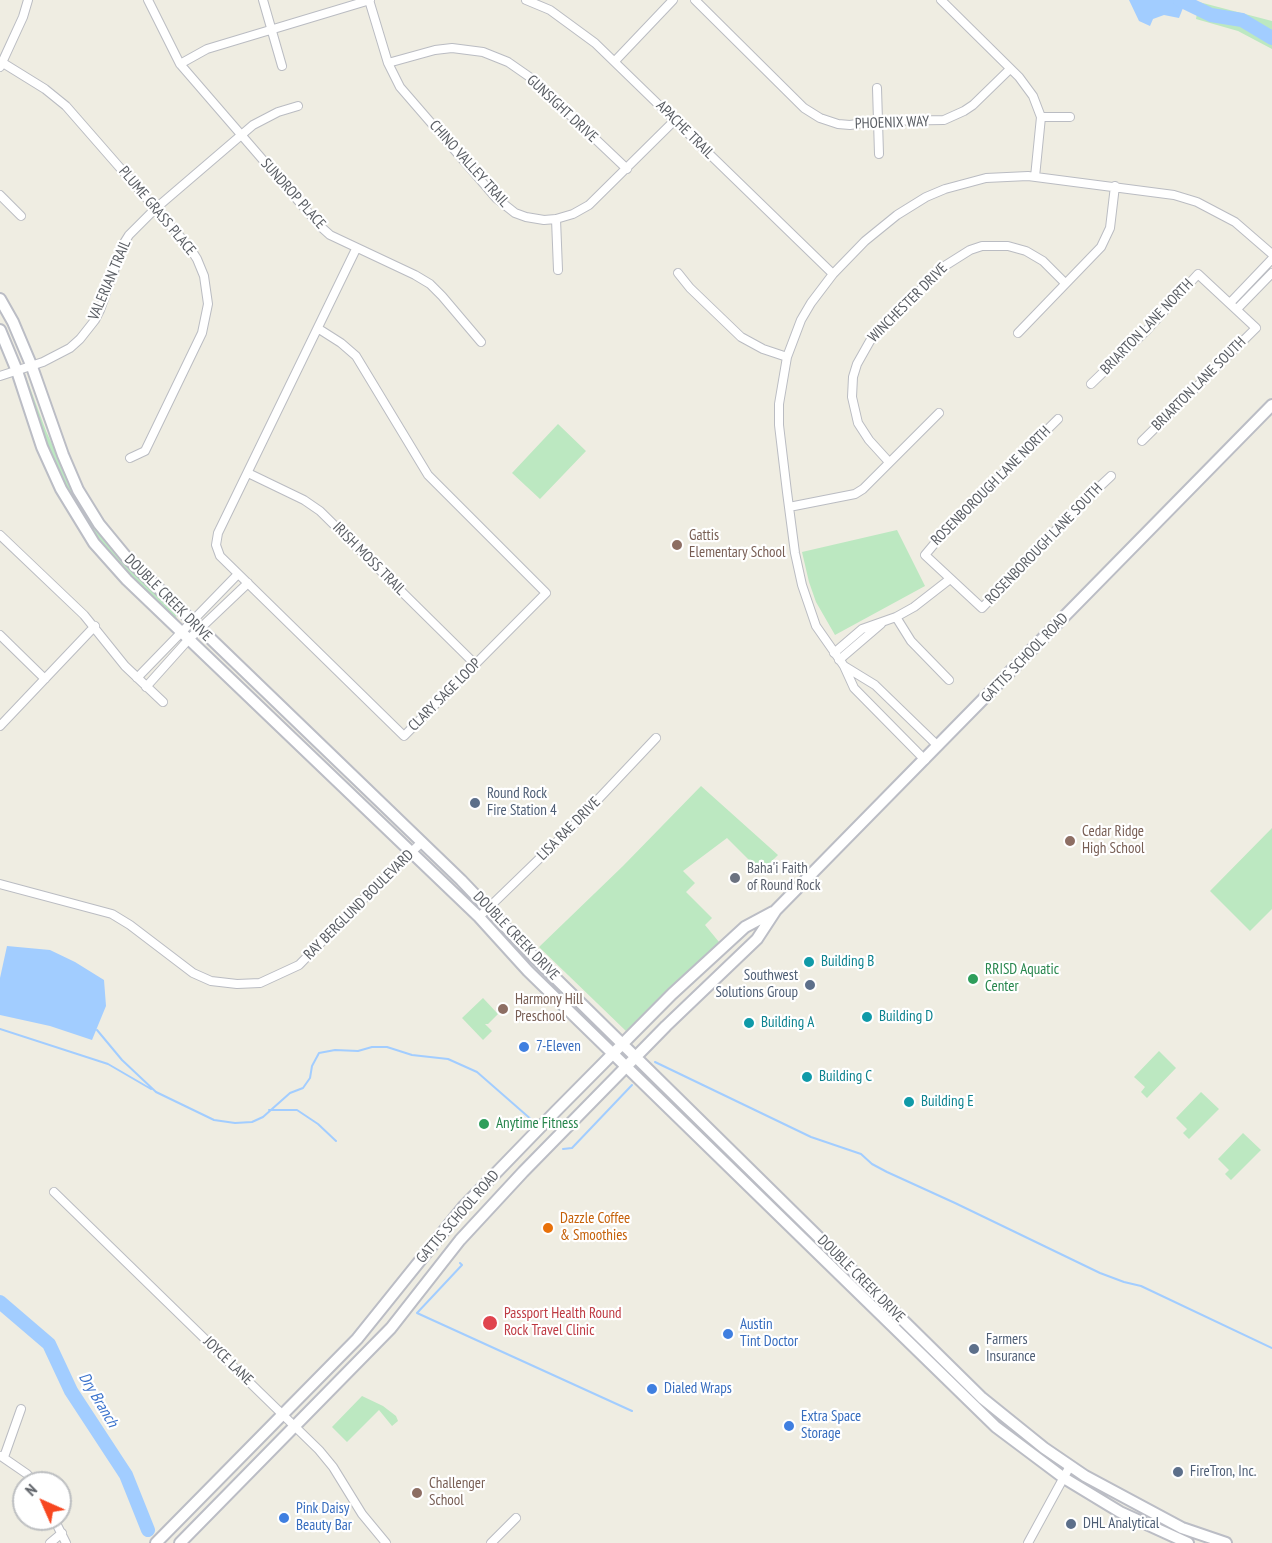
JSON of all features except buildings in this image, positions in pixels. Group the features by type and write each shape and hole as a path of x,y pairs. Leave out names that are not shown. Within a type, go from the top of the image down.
{"street":[{"path":"2,65 28,0"},
{"name":"SUNDROP PLACE","path":"148,0 180,64 320,226 330,235 356,249 430,284 481,342"},
{"path":"263,0 282,66"},
{"path":"180,64 207,49 369,0"},
{"name":"CHINO VALLEY TRAIL","path":"369,0 388,63 400,87 504,206 526,217 556,219 573,214 589,205 675,120"},
{"name":"APACHE TRAIL","path":"526,0 537,2 573,25 615,61 778,223 833,274"},
{"path":"615,61 673,0"},
{"name":"PHOENIX WAY","path":"695,0 809,112 838,124 934,121 955,116 973,105 1010,69"},
{"path":"941,0 1026,86 1041,117 1035,177"},
{"name":"GUNSIGHT DRIVE","path":"388,63 435,50 452,48 483,52 508,62 531,78 627,169"},
{"name":"PLUME GRASS PLACE","path":"2,65 45,89 66,106 197,259 204,276 208,304 202,333 145,451 130,458"},
{"path":"877,88 879,154"},
{"name":"VALERIAN TRAIL","path":"0,376 32,367 70,348 95,320 123,243 129,235 156,209 264,118 298,106"},
{"path":"1041,117 1070,117"},
{"path":"925,760 858,692 812,617 795,553 779,425 781,384 787,357 801,320 811,303 833,274 880,227 926,197 945,189 986,178 1035,177 1174,195 1197,202 1235,222 1272,254"},
{"path":"1017,333 1098,252 1111,223 1115,186"},
{"path":"0,195 21,216"},
{"path":"556,219 558,270"},
{"name":"WINCHESTER DRIVE","path":"889,462 861,428 854,410 853,377 862,352 943,267 964,252 982,246 1008,246 1026,251 1043,261 1065,283"},
{"name":"CLARY SAGE LOOP","path":"319,329 356,356 429,475 546,593 404,736 220,556 216,540 356,249"},
{"path":"1230,303 1272,259"},
{"path":"678,273 690,288 741,337 763,349 787,357"},
{"path":"1237,309 1272,273"},
{"name":"BRIARTON LANE NORTH","path":"1091,384 1147,330 1198,274 1230,303"},
{"name":"DOUBLE CREEK DRIVE","path":"0,299 13,322 32,367 78,490 99,524 127,558 489,907 538,961 982,1398 1044,1448 1116,1494 1182,1528 1226,1543"},
{"name":"BRIARTON LANE SOUTH","path":"1142,441 1256,328 1230,303"},
{"name":"DOUBLE CREEK DRIVE","path":"0,330 17,371 42,447 61,489 75,514 108,560 479,917 528,971 996,1427 1064,1478 1120,1512 1188,1543"},
{"name":"GATTIS SCHOOL ROAD","path":"180,1543 391,1328 460,1240 636,1056 757,939 777,910 1272,405"},
{"path":"789,507 855,494 863,489 939,413"},
{"name":"ROSENBOROUGH LANE NORTH","path":"950,579 925,555 945,531 1058,419"},
{"name":"IRISH MOSS TRAIL","path":"248,473 304,500 320,511 475,664"},
{"name":"ROSENBOROUGH LANE SOUTH","path":"950,579 982,608 1078,506 1111,476"},
{"path":"0,535 95,626 137,678 163,702"},
{"path":"146,687 163,668 185,636 238,574"},
{"path":"839,660 862,629 896,617 930,597 950,579"},
{"path":"195,625 248,583"},
{"path":"896,617 911,641 949,680"},
{"path":"0,726 95,626"},
{"path":"0,635 45,679"},
{"path":"137,678 185,636"},
{"path":"155,660 163,668"},
{"path":"839,660 875,685 938,746"},
{"name":"LISA RAE DRIVE","path":"479,917 571,828 656,738"},
{"name":"RAY BERGLUND BOULEVARD","path":"0,884 112,914 193,973 211,981 237,984 261,983 300,965 422,842"},
{"name":"GATTIS SCHOOL ROAD","path":"156,1543 357,1339 464,1206 623,1043 745,927 777,910"},
{"name":"JOYCE LANE","path":"54,1192 295,1427 333,1467 362,1514 386,1543"},
{"path":"21,1409 2,1456 23,1471"},
{"path":"1028,1543 1070,1466"},
{"path":"491,1543 516,1518"},
{"path":"50,1543 62,1533"},
{"path":"62,1533 66,1543"},
{"path":"62,1533 73,1543"}],"green space":[{"path":"1199,2 1272,21 1272,49 1238,31 1196,19"},
{"path":"26,377 46,431 77,498 103,537 127,566 175,612 178,623 120,569 92,534 55,468 24,378"},
{"path":"558,424 586,451 540,499 512,473"},
{"path":"897,530 925,586 835,635 816,602 802,552"},
{"path":"701,786 778,855 761,872 727,838 683,871 695,883 686,892 712,918 705,925 719,942 626,1031 539,947"},
{"path":"1272,828 1272,909 1250,931 1210,891"},
{"path":"483,998 498,1014 488,1024 485,1024 492,1031 483,1040 462,1018"},
{"path":"1159,1051 1176,1068 1147,1098 1141,1092 1145,1087 1134,1077"},
{"path":"1201,1092 1219,1109 1189,1139 1183,1133 1187,1129 1176,1118"},
{"path":"1243,1133 1261,1150 1231,1180 1225,1174 1229,1170 1218,1159"},
{"path":"362,1396 383,1406 396,1416 398,1421 392,1426 379,1410 347,1442 332,1427"}],"water":[{"path":"1129,0 1182,0 1185,3 1179,18 1164,15 1153,19 1150,26 1139,21"},
{"path":"7,946 50,950 104,980 106,1006 92,1040 50,1026 0,1015 0,978"}],"waterway":[{"path":"1180,0 1211,15 1242,20 1272,38"},
{"path":"0,1029 108,1064 151,1089"},
{"path":"97,1030 122,1060 156,1092 214,1120 235,1123 252,1122 263,1117 290,1093 303,1088 310,1078 312,1066 319,1053 387,1047 412,1055 448,1059 477,1072 533,1121"},
{"path":"655,1062 811,1137 861,1154 872,1164 887,1172 1100,1273 1141,1286 1272,1348"},
{"path":"563,1149 572,1148 632,1085"},
{"path":"269,1110 297,1110 318,1124 336,1141"},
{"path":"460,1263 462,1265 417,1313 632,1411"},
{"name":"Dry Branch","path":"0,1302 49,1344 71,1391 126,1475 148,1530"}],"place":[{"name":"Gattis Elementary School","path":"677,545"},
{"name":"Round Rock Fire Station 4","path":"475,803"},
{"name":"Cedar Ridge High School","path":"1070,841"},
{"name":"Baha'i Faith of Round Rock","path":"735,878"},
{"name":"Building B","path":"809,962"},
{"name":"RRISD Aquatic Center","path":"973,979"},
{"name":"Southwest Solutions Group","path":"810,985"},
{"name":"Harmony Hill Preschool","path":"503,1009"},
{"name":"Building D","path":"867,1017"},
{"name":"Building A","path":"749,1023"},
{"name":"7-Eleven","path":"524,1047"},
{"name":"Building C","path":"807,1077"},
{"name":"Building E","path":"909,1102"},
{"name":"Anytime Fitness","path":"484,1124"},
{"name":"Dazzle Coffee & Smoothies","path":"548,1228"},
{"name":"Passport Health Round Rock Travel Clinic","path":"490,1323"},
{"name":"Austin Tint Doctor","path":"728,1334"},
{"name":"Farmers Insurance","path":"974,1349"},
{"name":"Dialed Wraps","path":"652,1389"},
{"name":"Extra Space Storage","path":"789,1426"},
{"name":"FireTron, Inc.","path":"1178,1472"},
{"name":"Challenger School","path":"417,1493"},
{"name":"Pink Daisy Beauty Bar","path":"284,1518"},
{"name":"DHL Analytical","path":"1071,1524"}]}
